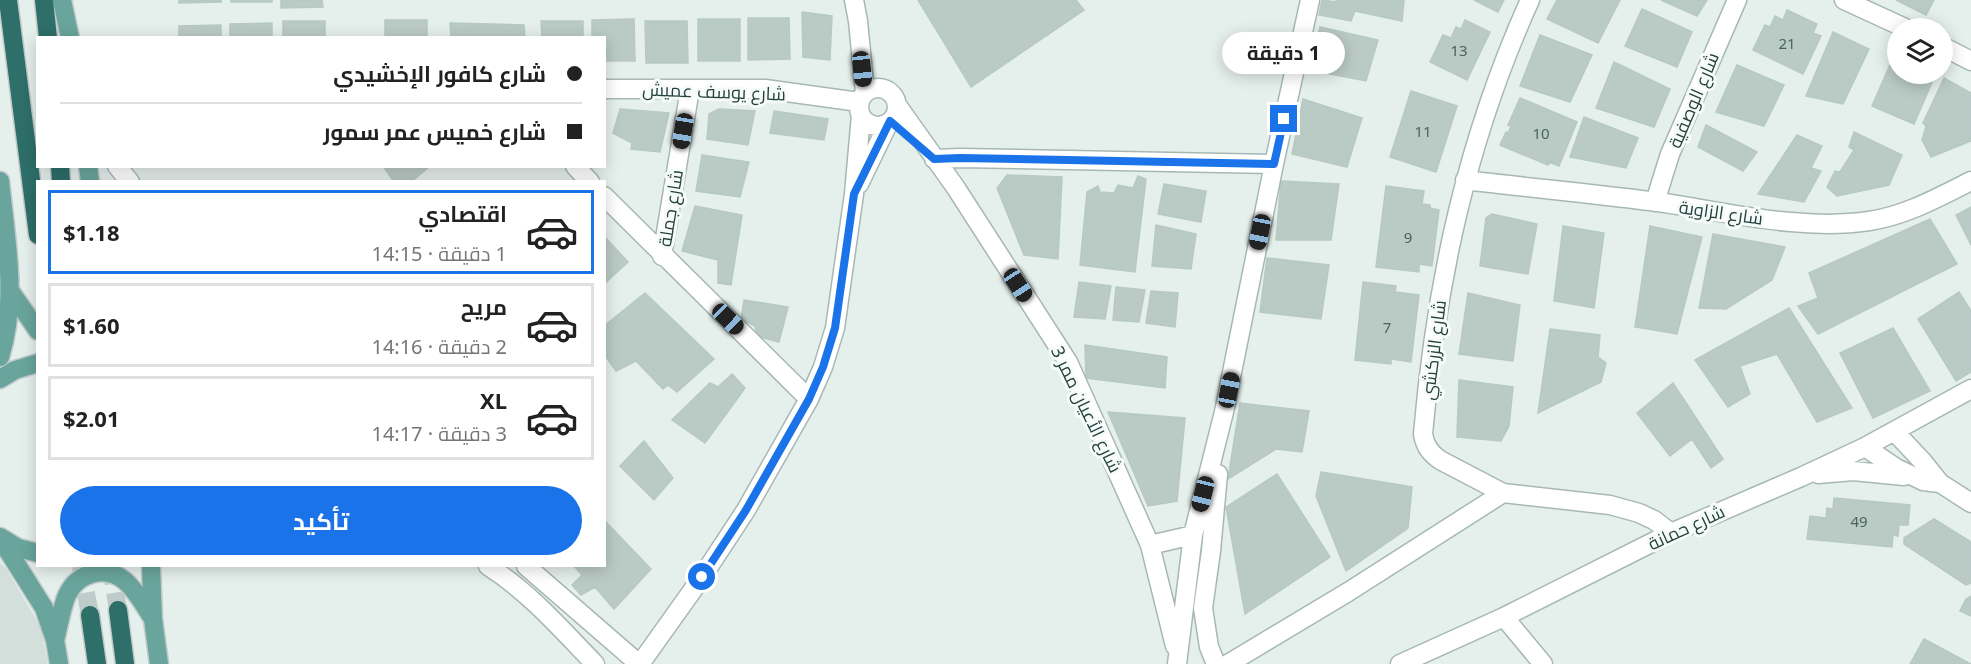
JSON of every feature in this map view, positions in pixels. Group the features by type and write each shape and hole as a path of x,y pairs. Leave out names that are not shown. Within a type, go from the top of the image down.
{"highway":[{"path":"8,0 36,219"},
{"path":"44,0 48,36"},
{"path":"118,610 126,664"},
{"path":"90,615 97,664"}],"main road":[{"path":"62,0 70,36"},
{"path":"0,182 11,292 9,323 0,357"},
{"path":"11,292 36,328"},
{"path":"0,379 15,370 36,364"},
{"path":"0,538 18,548 36,553"},
{"path":"0,538 44,608 55,640 59,664"},
{"path":"151,567 153,619 159,664"},
{"path":"55,640 68,593 77,582 91,574 106,572 119,576 130,586 153,619"}],"street":[{"path":"527,567 639,664 702,577 746,510 809,399 823,367 835,328 866,99 854,0"},
{"path":"1177,660 1193,535 1224,412 1310,0"},
{"name":"شارع الزركشي","path":"1530,0 1509,46 1465,180 1442,284 1428,372 1424,442 1433,456 1503,493 1610,505 1639,513 1654,520 1671,533"},
{"name":"شارع الوصفية","path":"1655,202 1670,154 1737,0"},
{"path":"1844,0 1887,20"},
{"path":"1953,52 1971,61"},
{"name":"شارع يوسف عميش","path":"606,89 765,89 866,99 866,121 873,125 881,125 892,116"},
{"name":"شارع جملة","path":"663,256 690,89"},
{"name":"شارع الأعيان ممر 3","path":"866,99 891,93 892,116 934,159 956,188 1068,362 1149,545 1177,660"},
{"path":"854,194 892,116"},
{"path":"934,159 1274,164"},
{"path":"118,168 128,180"},
{"path":"578,168 588,180"},
{"name":"شارع الزاوية","path":"1465,180 1655,202 1799,223 1839,224 1871,221 1905,212 1971,181"},
{"path":"606,198 809,399"},
{"name":"شارع حمانة","path":"1400,664 1504,617 1671,533 1864,447 1971,388"},
{"path":"1216,664 1209,647 1203,608 1211,551 1224,412"},
{"path":"1894,431 1940,483 1971,503"},
{"path":"1864,447 1914,477"},
{"path":"1801,477 1853,471 1884,472 1940,483"},
{"path":"1228,664 1348,592 1503,493"},
{"path":"1149,545 1193,535"},
{"path":"489,567 522,591 595,664"},
{"path":"1504,617 1543,664"}],"shaded area":[{"path":"0,563 6,568 41,628 48,664 0,664"}],"building":[{"path":"179,0 221,0 221,2 179,3"},
{"path":"231,0 272,0 272,2 231,2"},
{"path":"281,0 322,0 323,7 281,8"},
{"path":"918,0 1076,0 1084,10 971,87"},
{"path":"1322,0 1336,2 1336,0 1404,0 1402,21 1355,11 1351,21 1319,15"},
{"path":"1474,0 1504,0 1498,12"},
{"path":"1557,0 1620,0 1598,43 1547,19"},
{"path":"1661,0 1707,0 1697,16"},
{"path":"1896,0 1934,0 1926,15"},
{"path":"1642,9 1692,32 1677,67 1625,46"},
{"path":"1787,10 1817,24 1813,33 1821,36 1803,74 1753,50 1765,25 1770,27 1775,16 1783,20"},
{"path":"802,12 832,16 830,60 803,57"},
{"path":"748,18 789,18 790,59 748,60"},
{"path":"634,19 635,61 606,61 606,36 592,36 592,20"},
{"path":"698,19 740,19 740,61 698,61"},
{"path":"385,20 427,20 427,36 385,36"},
{"path":"1465,20 1490,32 1467,80 1430,62 1443,35 1451,38 1456,27 1461,29"},
{"path":"283,21 325,21 325,36 283,36"},
{"path":"541,21 583,21 583,36 542,36"},
{"path":"645,21 687,21 688,63 646,63"},
{"path":"272,23 272,36 230,36 230,24"},
{"path":"450,23 524,25 525,36 451,36"},
{"path":"221,25 221,36 179,36 179,26"},
{"path":"1320,27 1378,40 1366,81 1309,70"},
{"path":"1833,32 1869,49 1843,104 1806,96"},
{"path":"1540,35 1592,55 1570,102 1520,86"},
{"path":"1614,62 1670,89 1654,127 1596,108"},
{"path":"1737,65 1784,85 1764,126 1716,112"},
{"path":"1887,72 1887,84 1931,84 1914,124 1872,106"},
{"path":"1953,83 1971,93 1971,141 1931,157 1922,140 1926,126 1923,123 1941,84"},
{"path":"1411,91 1457,106 1436,172 1390,157"},
{"path":"1520,98 1577,122 1559,166 1549,162 1548,165 1500,145 1511,126 1508,125"},
{"path":"1303,99 1362,118 1347,167 1292,154"},
{"path":"620,109 669,113 660,152 631,149 632,143 613,133"},
{"path":"719,109 755,111 748,145 707,139 709,114"},
{"path":"774,111 828,119 824,140 770,133"},
{"path":"1584,117 1638,138 1626,168 1570,157"},
{"path":"1706,125 1757,152 1743,171 1698,147"},
{"path":"1854,132 1902,155 1889,185 1837,196 1827,187 1835,171 1840,172 1854,150 1849,147"},
{"path":"1797,135 1822,146 1811,168 1821,171 1804,202 1758,194"},
{"path":"702,155 749,162 740,197 696,191"},
{"path":"384,168 428,168 413,180 393,180"},
{"path":"1007,175 1062,177 1058,259 1024,255 997,188"},
{"path":"1138,176 1146,179 1135,272 1080,265 1087,192 1098,186 1100,192 1114,193 1118,185 1133,188"},
{"path":"1281,181 1339,184 1331,240 1276,240"},
{"path":"1164,184 1206,191 1201,222 1158,214"},
{"path":"1386,186 1424,191 1422,204 1439,210 1432,266 1419,264 1419,272 1376,267"},
{"path":"695,206 742,215 731,285 718,283 718,260 682,251"},
{"path":"1971,207 1971,245 1956,215"},
{"path":"1492,214 1537,224 1528,274 1480,266 1486,218"},
{"path":"1930,219 1957,264 1818,334 1798,306 1818,298 1809,273"},
{"path":"1156,225 1196,234 1191,269 1152,266"},
{"path":"1563,226 1604,233 1594,308 1554,301"},
{"path":"1650,226 1702,237 1677,334 1635,327"},
{"path":"1713,234 1785,247 1772,280 1726,309 1699,308"},
{"path":"606,238 628,262 606,282"},
{"path":"1267,258 1329,265 1321,319 1260,312"},
{"path":"1079,282 1111,286 1105,319 1074,317"},
{"path":"1363,282 1396,286 1395,292 1419,295 1411,362 1391,359 1391,364 1355,360"},
{"path":"1116,287 1145,290 1139,322 1113,320"},
{"path":"1151,291 1178,293 1175,327 1146,323"},
{"path":"1959,292 1971,311 1971,372 1956,381 1918,319"},
{"path":"645,293 714,359 677,392 668,385 663,389 636,361 616,371 606,357 606,324"},
{"path":"1468,293 1520,305 1513,361 1459,354"},
{"path":"744,300 788,307 779,342 757,336 755,326 741,319"},
{"path":"1789,308 1852,408 1817,422 1777,354 1740,366 1750,394 1728,407 1695,360"},
{"path":"1893,328 1930,391 1873,418 1840,353"},
{"path":"1550,329 1600,335 1598,357 1606,363 1601,382 1538,413"},
{"path":"1085,345 1167,357 1165,388 1086,378"},
{"path":"732,374 745,388 705,443 672,420 710,383 718,387"},
{"path":"1459,380 1513,387 1509,426 1501,441 1457,437"},
{"path":"1673,383 1723,459 1711,468 1692,439 1670,456 1637,413"},
{"path":"1240,403 1309,411 1302,452 1276,449 1228,479"},
{"path":"1108,412 1185,418 1177,501 1148,506"},
{"path":"644,441 673,478 654,500 620,466"},
{"path":"1321,472 1412,487 1408,528 1346,571 1316,496"},
{"path":"1277,474 1330,557 1245,614 1226,507"},
{"path":"1834,498 1910,505 1908,525 1899,525 1898,536 1893,535 1892,547 1807,539 1810,516 1826,518 1827,508 1833,509"},
{"path":"1934,519 1971,542 1971,583 1966,585 1904,544 1904,538"},
{"path":"606,522 651,569 614,609 595,587 581,595 572,585 582,575 575,567 606,567"},
{"path":"1971,596 1971,616 1960,611 1966,599"},
{"path":"1924,639 1971,664 1910,664"}],"tunnel":[{"path":"81,567 90,615"},
{"path":"111,567 118,610"}],"route":[{"path":"702,577 746,510 809,399 823,367 835,328 854,194 890,121 934,159 1274,164 1284,119"}]}
